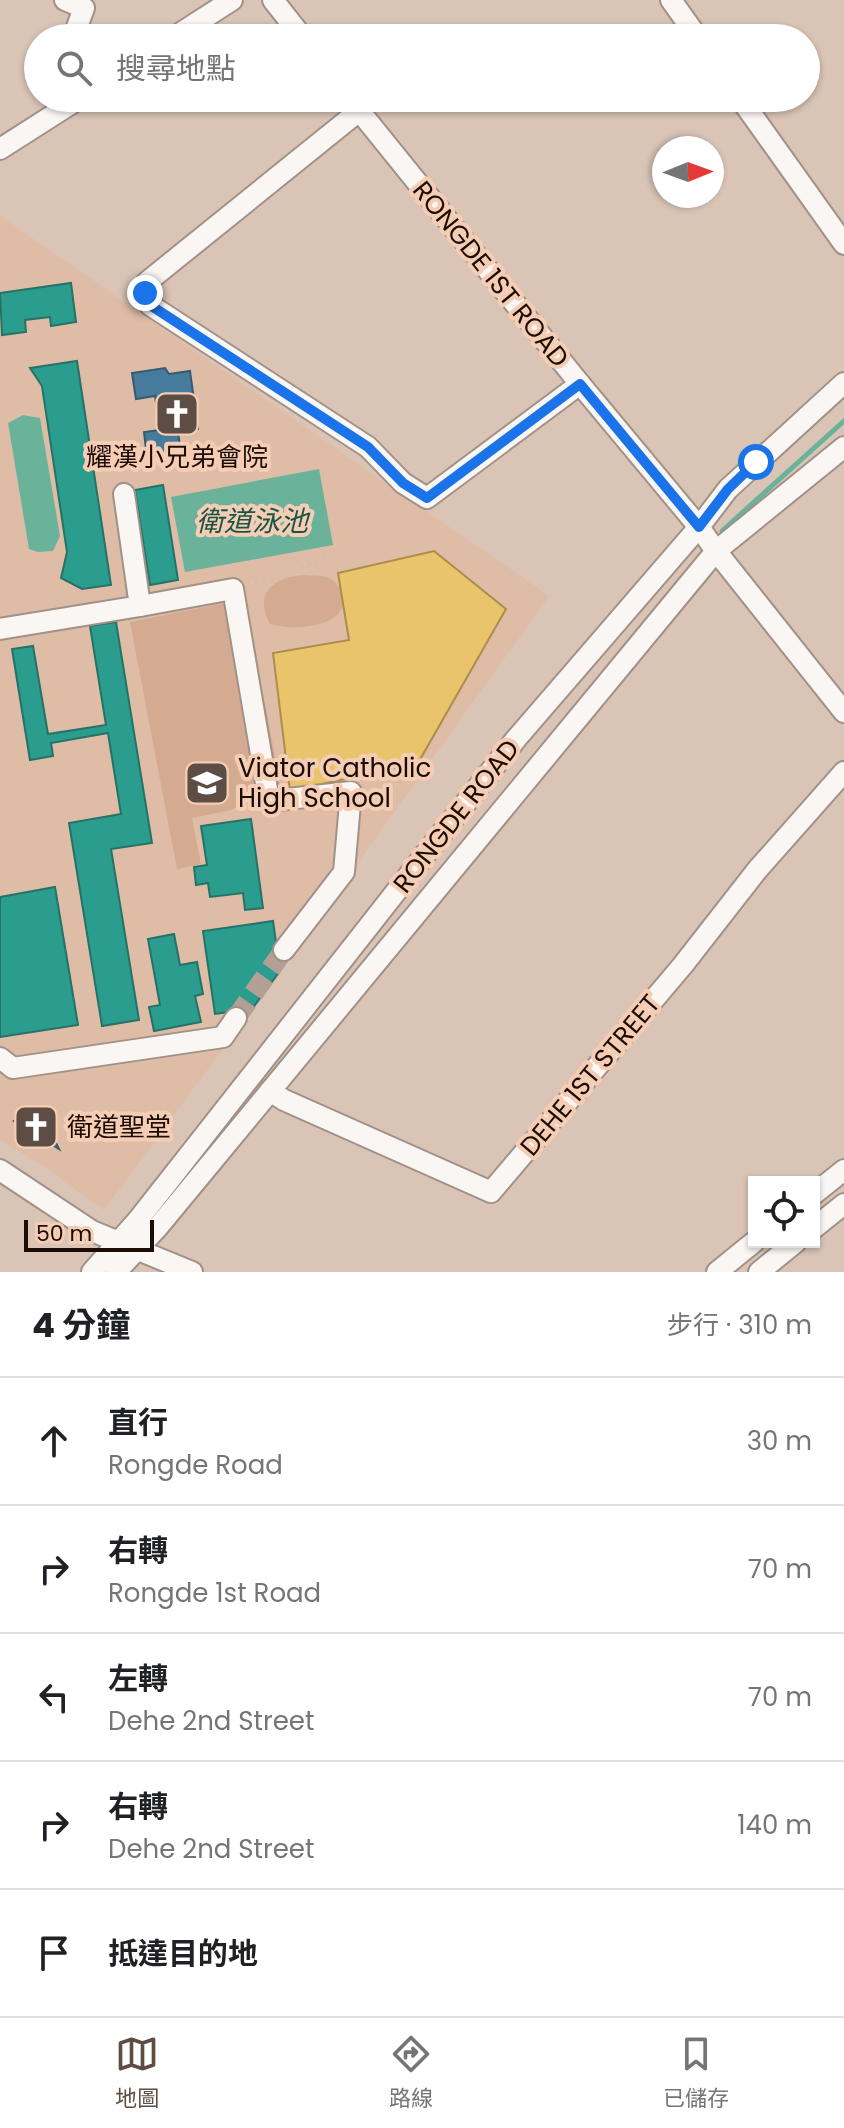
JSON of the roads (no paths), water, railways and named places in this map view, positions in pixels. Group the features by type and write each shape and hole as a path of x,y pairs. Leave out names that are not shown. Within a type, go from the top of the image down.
{"street":[{"path":"65,0 84,8 78,24"},
{"path":"195,24 232,0"},
{"path":"273,0 292,24"},
{"path":"671,0 688,24"},
{"path":"0,149 58,112"},
{"path":"345,112 147,282 145,293 150,305 368,447 403,483 427,498 580,384"},
{"name":"RONGDE 1ST ROAD","path":"360,112 699,527 844,712"},
{"path":"750,112 844,244"},
{"name":"RONGDE ROAD","path":"116,1272 129,1246 516,739 699,527 728,489 844,383"},
{"name":"RONGDE ROAD","path":"92,1272 129,1246 270,1091 716,551 844,447"},
{"path":"124,494 140,606"},
{"path":"0,629 233,589 269,801 351,792 344,872 284,950"},
{"name":"DEHE 1ST STREET","path":"270,1091 491,1192 683,965 758,869 844,772"},
{"path":"0,1058 13,1068 223,1037 236,1018"},
{"path":"0,1170 92,1231 192,1272"},
{"path":"820,1189 844,1170"},
{"path":"820,1223 844,1204"},
{"path":"717,1272 748,1247"},
{"path":"759,1272 789,1248"}],"water":[{"path":"23,415 40,418 60,536 53,551 29,549 8,423"},
{"name":"衛道泳池","path":"319,469 333,545 185,572 171,497"}],"waterway":[{"path":"722,531 844,421"}],"tunnel":[{"path":"236,1018 284,950"}],"place":[{"name":"耀漢小兄弟會院","path":"177,414"},
{"name":"Viator Catholic High School","path":"207,783"},
{"name":"衛道聖堂","path":"36,1127"}]}
